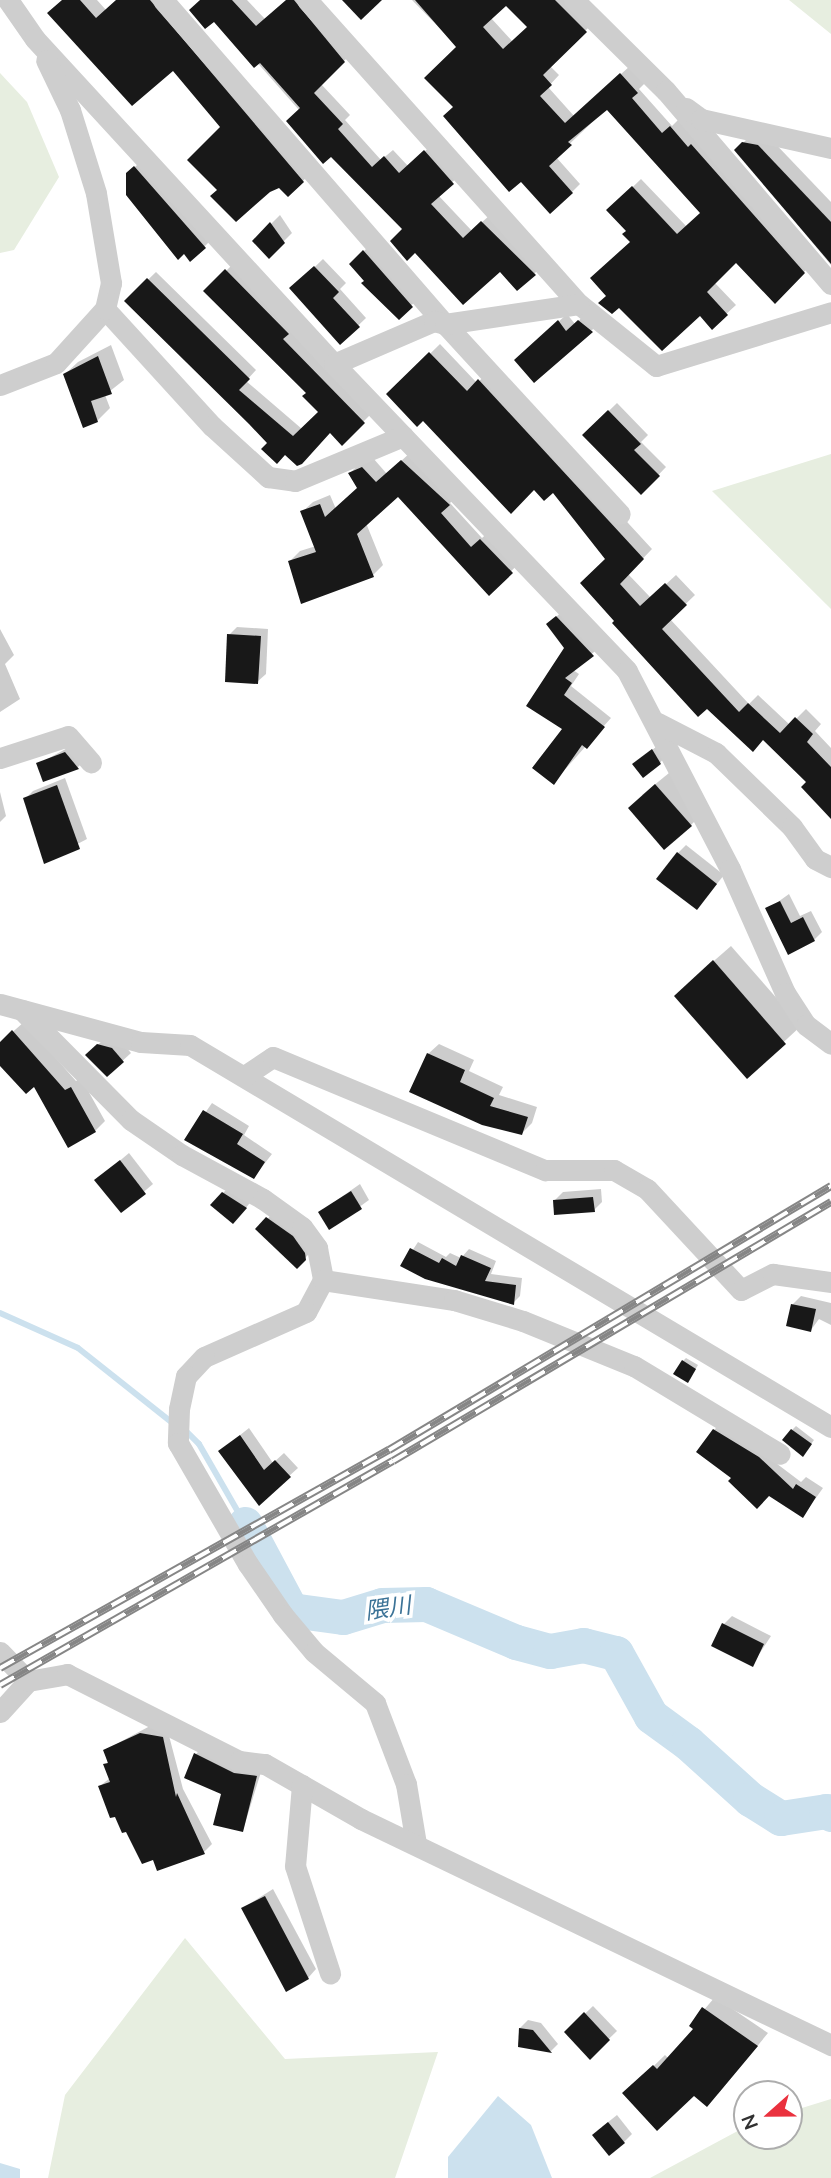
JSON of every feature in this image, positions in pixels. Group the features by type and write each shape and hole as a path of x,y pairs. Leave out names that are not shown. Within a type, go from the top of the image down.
{"street":[{"path":"8,0 35,38 334,364 627,671 658,723 785,993 806,1025 831,1044"},
{"path":"163,0 446,324 620,514"},
{"path":"307,0 579,304 656,366 831,312"},
{"path":"574,0 666,91 831,284"},
{"path":"0,385 56,363 105,309 111,282 96,193 70,110 35,38"},
{"path":"666,91 701,119 831,148"},
{"path":"334,364 434,321 446,324 579,304"},
{"path":"105,309 212,426 268,477 295,481 403,436"},
{"path":"658,723 716,753 792,827 815,859 831,867"},
{"path":"0,758 68,736 90,762"},
{"path":"0,1004 141,1042 190,1045 246,1075 831,1427"},
{"path":"22,1010 131,1120 302,1227 317,1248 323,1280 306,1312 204,1357 186,1376 179,1409 178,1443 248,1564 283,1615 314,1652 375,1703 406,1784 416,1844"},
{"path":"246,1075 273,1057 545,1170 614,1170 647,1189 741,1290 773,1274 831,1282"},
{"path":"323,1280 454,1300 523,1321 634,1366 779,1454"},
{"path":"0,1652 28,1681"},
{"path":"0,1712 28,1681 67,1674 239,1761 265,1763 416,1844 831,2045"},
{"path":"302,1785 295,1866 330,1973"}],"shaded area":[{"path":"789,0 831,0 831,34"},
{"path":"0,73 27,102 59,177 14,250 0,253"},
{"path":"831,454 831,609 712,491"},
{"path":"185,1938 285,2059 438,2052 395,2178 48,2178 65,2095"},
{"path":"831,2099 831,2178 650,2178 733,2134 733,2150 803,2150 803,2108"}],"water":[{"path":"498,2096 531,2125 552,2178 448,2178 448,2157"},
{"path":"0,2163 20,2169 20,2178 0,2178"}],"building":[{"path":"62,0 80,0 96,18 116,0 150,0 304,182 288,197 279,188 270,192 236,222 210,196 217,190 187,160 220,127 173,71 132,106 47,13"},
{"path":"200,0 232,0 256,26 286,0 294,0 345,62 314,93 343,124 338,129 372,167 384,156 399,173 424,150 454,184 431,204 463,238 481,221 536,275 517,291 500,272 463,305 415,253 407,261 390,241 402,229 331,157 323,164 286,121 300,108 260,63 254,68 214,22 205,29 189,10"},
{"path":"342,0 382,0 361,20"},
{"path":"415,0 555,0 587,32 543,75 552,85 540,96 565,123 620,73 638,93 632,98 662,133 670,126 688,147 691,144 805,273 775,304 736,263 707,292 728,315 712,330 700,316 662,351 619,308 612,314 598,303 606,296 590,278 630,242 622,234 626,231 606,210 632,186 677,234 700,213 607,110 568,142 572,145 549,166 573,193 550,214 521,182 509,192 443,116 453,107 424,78 456,47","holes":["506,6 527,27 503,49 483,27"]},
{"path":"742,142 758,145 831,222 831,264 734,150"},
{"path":"134,166 206,248 190,262 184,254 178,260 126,195 126,173"},
{"path":"270,222 285,243 269,259 252,241"},
{"path":"363,250 413,307 399,320 361,283 364,281 349,264"},
{"path":"314,266 339,292 333,298 360,327 340,345 289,288"},
{"path":"225,269 289,334 283,339 365,423 342,446 330,433 302,464 297,466 285,455 277,464 261,449 267,443 124,301 147,278 250,379 239,390 293,436 318,412 302,396 306,393 203,291"},
{"path":"558,320 566,331 578,320 593,332 534,383 514,360"},
{"path":"429,352 467,391 478,379 644,559 620,584 640,606 665,583 687,605 662,629 739,712 748,703 780,733 795,717 813,734 807,742 831,767 831,819 801,787 806,782 763,740 753,752 707,709 698,717 612,623 614,621 580,583 605,559 553,493 544,501 534,490 511,514 423,421 417,427 386,394"},
{"path":"98,356 112,394 91,401 98,422 83,428 63,374"},
{"path":"608,410 641,444 634,450 660,476 641,495 582,435"},
{"path":"401,460 450,505 441,513 471,547 480,539 513,573 489,596 398,497 357,534 374,577 301,604 288,561 316,552 300,511 320,504 325,517 357,488 348,473 362,467 376,482"},
{"path":"556,616 594,656 565,678 572,683 564,695 605,727 587,749 582,745 554,785 532,768 562,729 526,706 564,648 546,624"},
{"path":"227,634 261,636 258,684 225,682"},
{"path":"652,749 661,764 643,778 632,764"},
{"path":"65,752 79,769 43,782 36,763"},
{"path":"655,784 692,826 664,850 628,808"},
{"path":"57,785 80,849 44,864 23,798"},
{"path":"677,852 717,884 697,910 656,879"},
{"path":"780,901 791,923 803,917 815,941 788,955 765,908"},
{"path":"713,960 786,1044 747,1079 674,996"},
{"path":"12,1030 65,1090 71,1087 96,1132 68,1148 34,1087 26,1094 0,1066 0,1042"},
{"path":"97,1044 112,1048 124,1062 107,1077 85,1055"},
{"path":"427,1053 465,1070 460,1082 494,1098 490,1106 528,1117 522,1135 482,1125 409,1092"},
{"path":"203,1110 243,1134 237,1144 265,1162 254,1179 184,1140"},
{"path":"120,1160 146,1194 121,1213 94,1180"},
{"path":"351,1191 362,1209 329,1230 318,1212"},
{"path":"222,1192 247,1208 233,1224 210,1205"},
{"path":"593,1197 595,1212 554,1215 553,1200"},
{"path":"266,1217 293,1236 305,1253 306,1260 297,1269 255,1229"},
{"path":"410,1248 439,1263 442,1258 456,1266 461,1255 491,1268 485,1281 516,1285 514,1305 425,1279 400,1266"},
{"path":"791,1304 816,1309 811,1332 786,1326"},
{"path":"682,1360 696,1369 688,1383 673,1374"},
{"path":"713,1429 759,1457 793,1489 796,1484 816,1497 803,1518 769,1496 757,1509 728,1481 731,1478 696,1452"},
{"path":"791,1429 812,1444 803,1457 782,1440"},
{"path":"240,1435 264,1470 275,1460 291,1477 259,1506 218,1451"},
{"path":"722,1623 764,1644 753,1667 711,1646"},
{"path":"140,1733 163,1737 176,1797 177,1793 205,1854 157,1871 153,1860 142,1864 126,1832 122,1833 115,1817 110,1818 98,1786 110,1782 103,1764 108,1763 103,1750"},
{"path":"194,1753 234,1773 257,1776 243,1832 213,1825 221,1794 184,1778"},
{"path":"265,1896 309,1979 286,1992 241,1908"},
{"path":"702,2007 758,2046 707,2107 694,2096 657,2131 622,2093 653,2065 657,2069 693,2029 689,2026"},
{"path":"584,2012 610,2040 590,2060 564,2032"},
{"path":"519,2028 533,2030 552,2053 518,2047"},
{"path":"608,2122 625,2143 609,2156 592,2135"}],"waterway":[{"name":"隈川","path":"0,1313 78,1348 174,1424"},
{"name":"隈川","path":"184,1429 199,1444 245,1524"},
{"name":"隈川","path":"245,1524 291,1610 343,1617 382,1605 426,1604 516,1642 550,1651 583,1645 616,1653 651,1716 688,1743 750,1799 781,1818 826,1811 831,1814"}],"railway":[{"path":"0,1668 389,1450 831,1186"},
{"path":"0,1685 393,1461 831,1202"}]}
